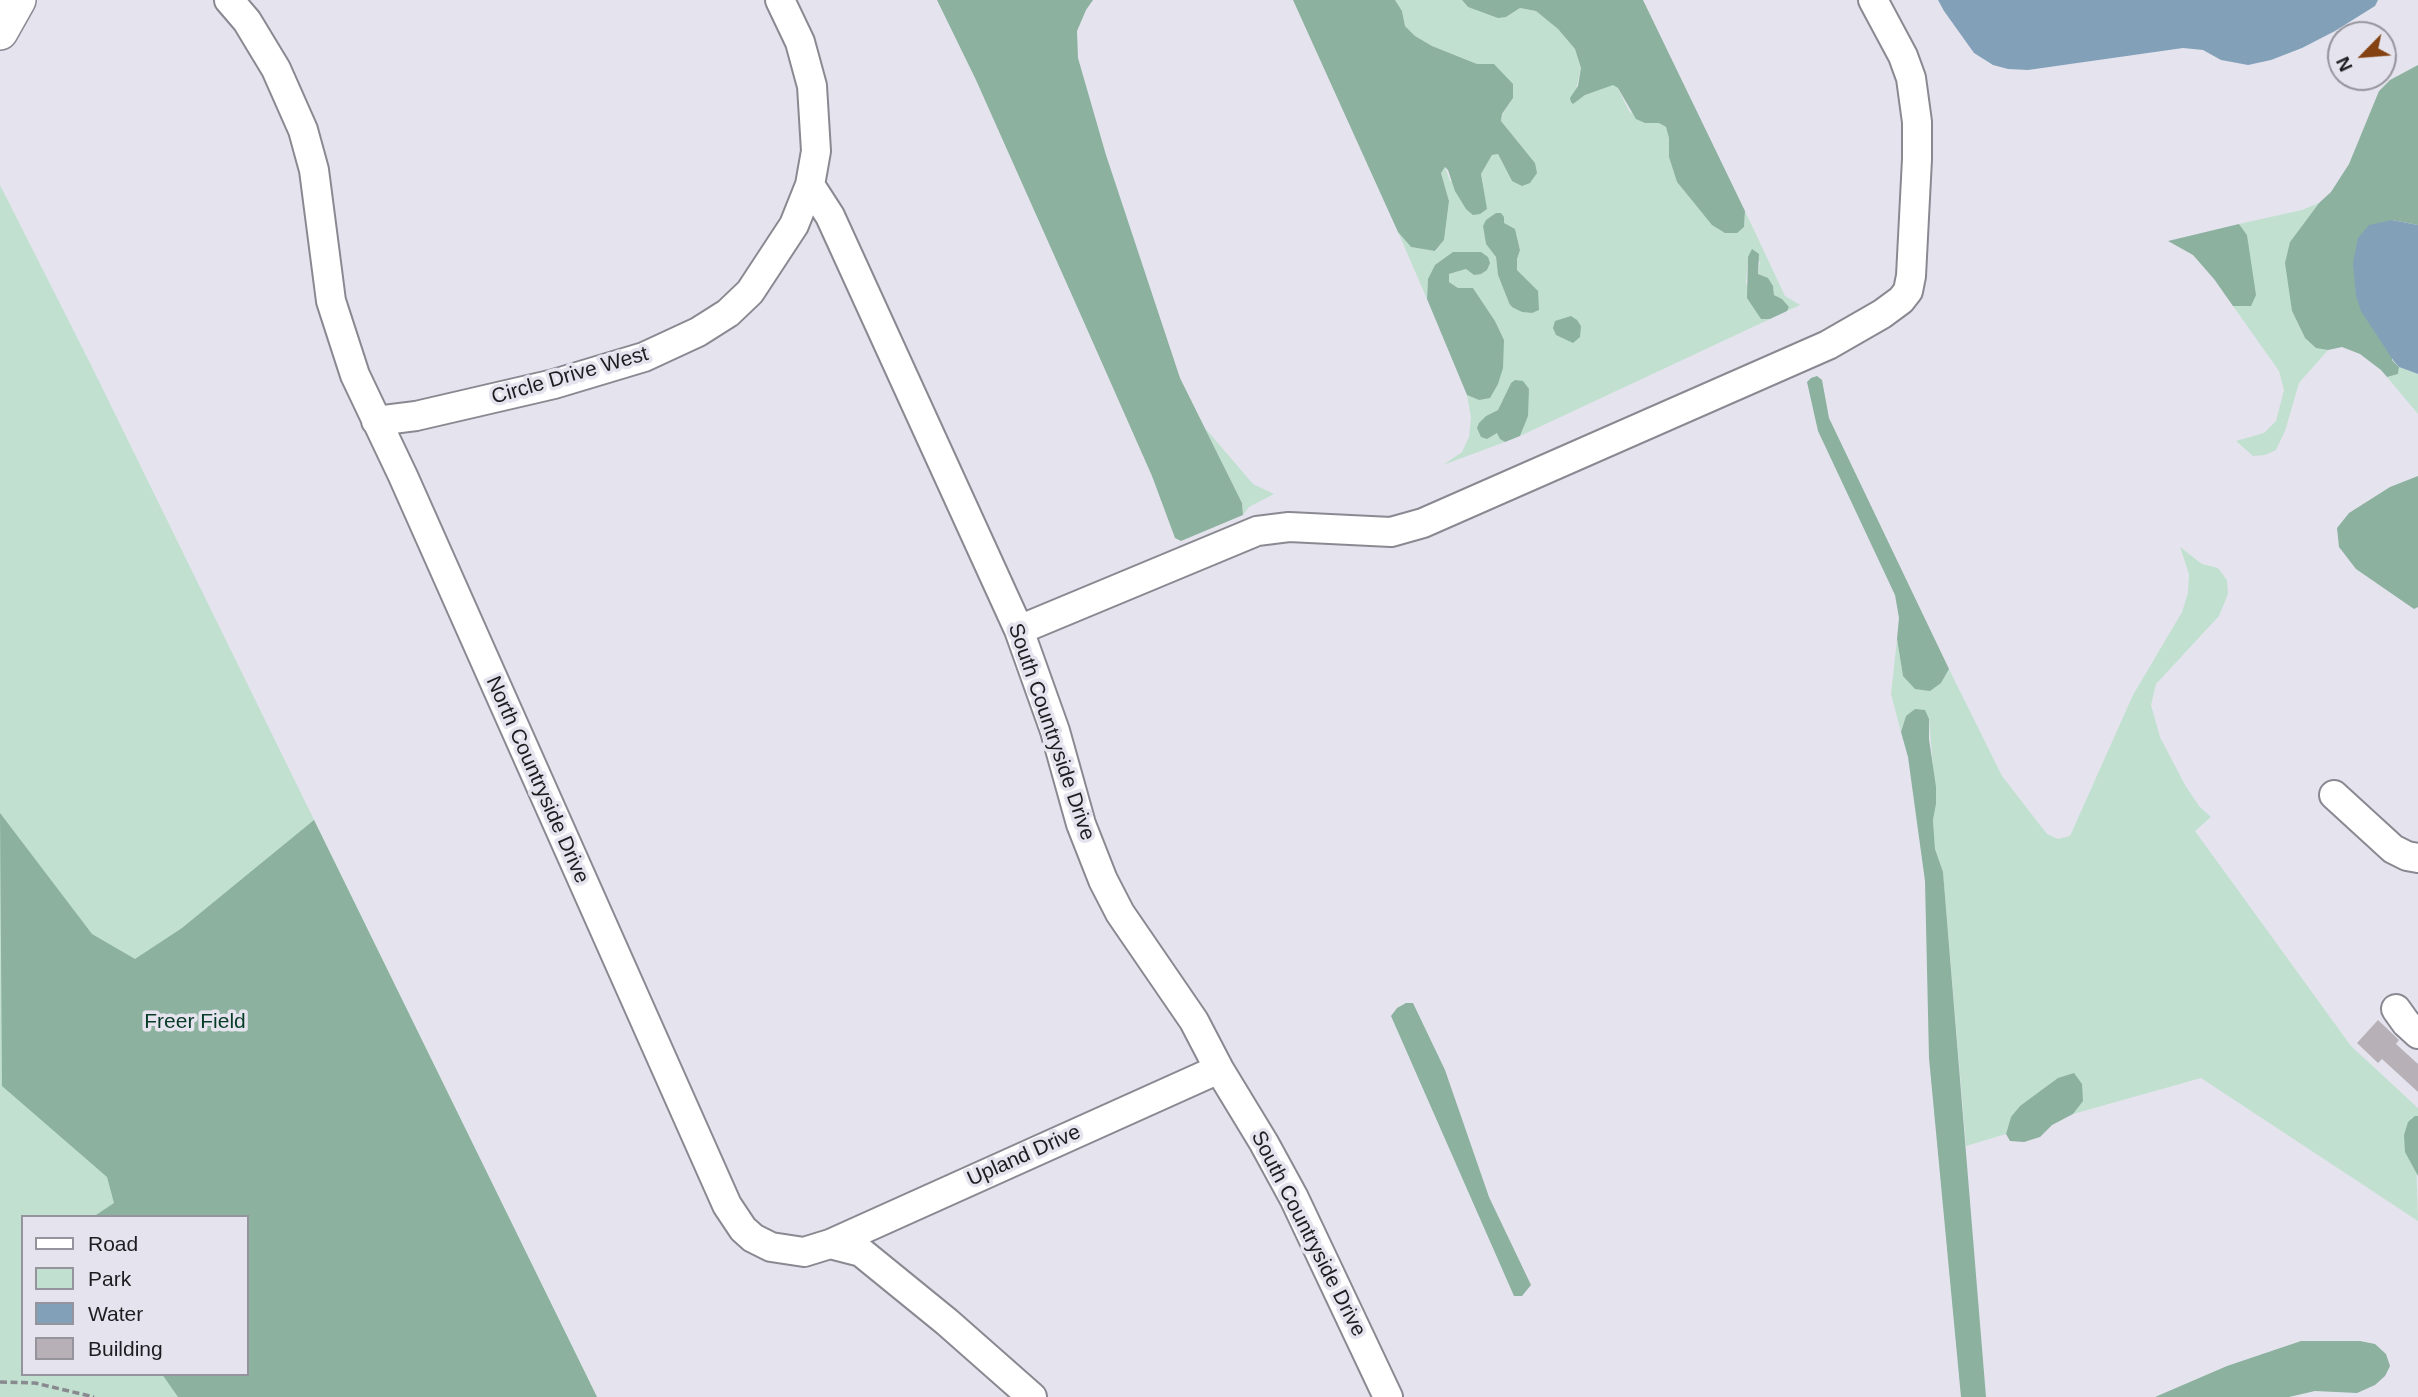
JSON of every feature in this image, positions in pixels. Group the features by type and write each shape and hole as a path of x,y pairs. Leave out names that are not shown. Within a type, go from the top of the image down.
{"main road":[{"path":"0,32 18,0"}],"street":[{"name":"North Countryside Drive","path":"229,0 247,21 276,69 303,130 314,170 325,265 335,319 351,364 727,1205 743,1229 762,1244 792,1252 804,1252 830,1244"},
{"path":"780,0 794,27 809,71 816,151 810,185"},
{"path":"1019,630 1257,531 1289,527 1391,532 1423,523 1828,345 1901,300 1908,291 1911,276 1917,122 1911,78 1903,56 1873,0"},
{"name":"Circle Drive West","path":"376,421 416,416 554,384 644,357 698,332 728,313 750,292 794,225 810,185"},
{"name":"South Countryside Drive","path":"810,185 830,216 1019,630 1055,731 1081,824 1103,880 1120,913 1194,1021 1219,1069 1258,1132 1294,1198 1388,1397"},
{"path":"2334,795 2393,849 2418,858"},
{"path":"2396,1009 2418,1034"},
{"name":"Upland Drive","path":"830,1244 1219,1069"},
{"path":"830,1244 853,1249 872,1259 1032,1397"}],"path":[{"path":"0,1382 35,1382 94,1397"}],"green space":[{"path":"937,0 1093,0 1077,31 1078,58 1106,155 1180,378 1242,503 1243,515 1181,541 1175,538 1152,476 1083,320 976,80"},
{"path":"1293,0 1395,0 1402,11 1405,26 1415,36 1432,46 1477,64 1494,64 1513,84 1513,98 1502,114 1501,121 1535,163 1537,173 1530,183 1522,186 1512,181 1498,154 1492,155 1481,174 1487,209 1473,215 1455,191 1445,167 1441,173 1449,201 1444,240 1435,251 1411,247 1398,232"},
{"path":"1395,0 1462,0 1468,7 1506,17 1520,8 1536,11 1558,29 1575,49 1581,68 1573,103 1613,84 1618,88 1629,111 1645,123 1659,123 1666,127 1669,157 1677,182 1704,215 1744,227 1745,211 1785,296 1800,305 1787,311 1789,307 1774,295 1773,286 1767,278 1758,274 1760,262 1748,257 1746,283 1761,319 1770,319 1520,436 1523,429 1515,380 1498,410 1486,416 1487,439 1497,433 1505,442 1443,465 1462,452 1469,437 1471,418 1467,395 1479,400 1504,340 1473,288 1458,288 1449,282 1449,274 1466,269 1474,275 1488,257 1428,279 1427,299 1398,232 1411,247 1436,251 1444,240 1449,201 1441,173 1445,167 1450,181 1483,182 1481,174 1492,155 1498,154 1512,181 1535,163 1501,121 1513,98 1494,64 1477,64 1432,46 1405,26 1402,11","holes":["1483,226 1515,229 1520,249 1517,270 1539,310 1532,313 1522,312 1509,303 1498,275 1496,257 1486,244"]},
{"path":"1462,0 1643,0 1745,211 1744,227 1737,233 1725,233 1712,225 1677,182 1669,157 1666,127 1636,119 1618,88 1613,85 1585,95 1573,104 1571,102 1570,98 1578,86 1581,68 1575,49 1558,29 1536,11 1520,8 1506,17 1498,18 1468,7"},
{"path":"2418,65 2418,225 2392,220 2392,360 2399,367 2398,374 2387,377 2360,354 2342,347 2328,350 2316,348 2305,338 2292,311 2285,263 2290,242 2319,203 2331,192 2349,164 2379,91 2397,91 2397,76"},
{"name":"Freer Field","path":"0,185 91,365 597,1397 0,1397"},
{"path":"2319,203 2290,242 2292,311 2305,338 2316,347 2328,350 2299,383 2285,431 2276,450 2253,456 2236,441 2264,433 2276,421 2284,390 2279,371 2233,306 2251,306 2247,235 2239,224 2302,210"},
{"path":"1496,213 1501,213 1504,223 1515,229 1520,250 1517,270 1538,291 1539,310 1532,313 1522,312 1509,303 1498,275 1496,257 1486,244 1483,226 1486,220"},
{"path":"2239,224 2247,235 2256,295 2251,306 2233,306 2193,255 2168,241"},
{"path":"1752,249 1759,254 1758,274 1768,278 1774,295 1789,307 1787,311 1770,319 1761,319 1747,298 1748,257"},
{"path":"1453,252 1481,252 1488,257 1490,263 1487,270 1481,274 1474,275 1466,269 1449,274 1449,282 1458,288 1473,288 1504,340 1503,368 1490,398 1479,400 1467,395 1427,299 1428,279 1435,265"},
{"path":"1571,316 1581,326 1580,337 1573,343 1556,335 1553,328 1555,321"},
{"path":"2399,367 2418,374 2418,414 2387,377 2398,374"},
{"path":"1817,376 1822,380 1829,418 1949,669 1941,683 1930,691 1915,689 1903,676 1897,639 1899,618 1895,595 1818,431 1807,382"},
{"path":"1515,380 1523,381 1529,389 1528,416 1520,436 1505,442 1497,433 1487,439 1481,437 1477,428 1479,423 1498,410"},
{"path":"1205,428 1253,484 1274,494 1249,507 1243,515 1242,503"},
{"path":"2418,476 2418,607 2414,609 2356,569 2339,547 2337,528 2349,513 2390,487"},
{"path":"2180,547 2202,564 2218,568 2227,580 2228,594 2219,616 2156,684 2151,705 2160,737 2185,785 2199,806 2211,817 2195,831 2351,1046 2418,1108 2418,1116 2415,1116 2418,1221 2201,1078 2073,1114 2083,1100 2011,1117 2006,1134 1966,1146 1943,872 1935,849 1933,820 1936,804 1929,719 1906,716 1901,732 1891,694 1897,639 1903,676 1941,683 1949,669 2002,776 2047,834 2058,839 2070,836 2133,695 2182,612 2188,593 2189,574"},
{"path":"1915,709 1925,710 1929,719 1936,787 1933,820 1935,849 1943,872 1986,1397 1961,1397 1929,1058 1925,881 1908,757 1901,732 1906,716"},
{"path":"0,813 92,934 135,959 182,928 314,820 597,1397 178,1397 163,1376 248,1376 248,1215 96,1215 114,1203 107,1177 2,1086"},
{"path":"1413,1003 1445,1070 1489,1197 1531,1285 1522,1296 1514,1296 1391,1016 1397,1008"},
{"path":"2074,1073 2082,1084 2083,1101 2073,1114 2052,1125 2040,1137 2024,1142 2010,1141 2006,1134 2011,1117 2020,1106 2058,1078"},
{"path":"2418,1116 2418,1176 2405,1152 2404,1135 2408,1122"},
{"path":"2301,1341 2360,1341 2375,1344 2386,1354 2390,1366 2385,1376 2375,1385 2357,1393 2315,1391 2289,1397 2155,1397 2227,1366"}],"water":[{"path":"1938,0 2378,0 2375,6 2351,21 2327,21 2327,35 2302,48 2271,60 2248,65 2221,60 2203,50 2183,48 2028,70 2008,69 1993,65 1974,53"},
{"path":"2392,220 2418,225 2418,374 2399,367 2393,360 2361,311 2356,296 2353,263 2358,238 2369,225"}],"building":[{"path":"2378,1020 2399,1040 2396,1044 2418,1064 2418,1092 2382,1059 2378,1063 2357,1043"}]}
